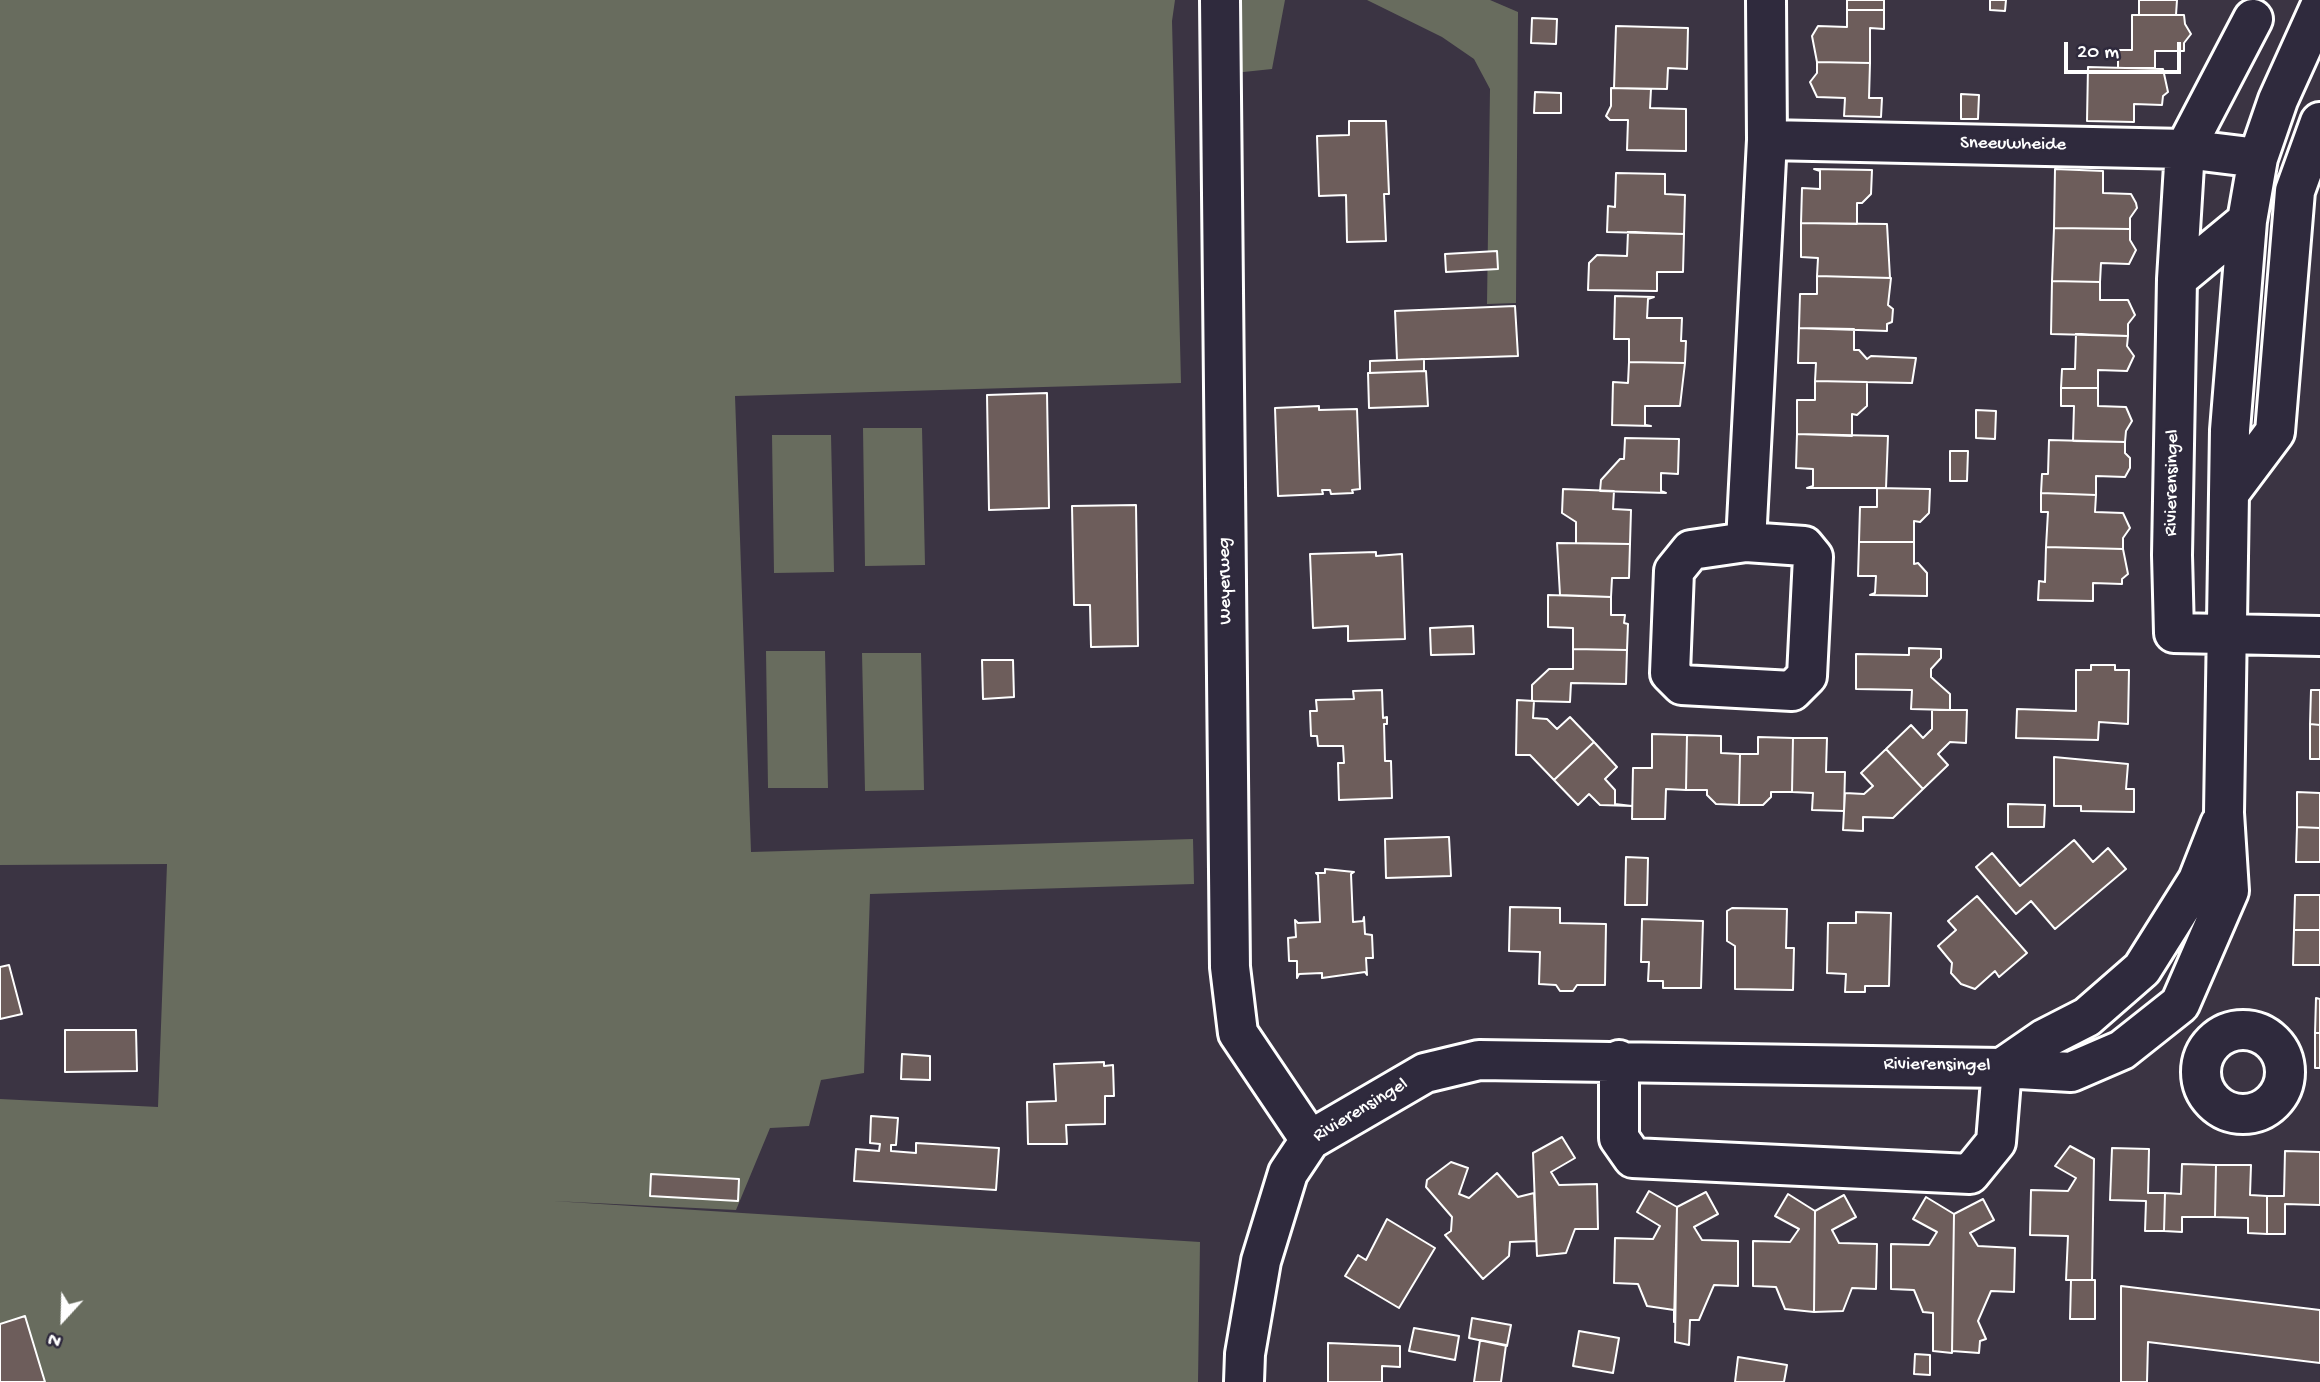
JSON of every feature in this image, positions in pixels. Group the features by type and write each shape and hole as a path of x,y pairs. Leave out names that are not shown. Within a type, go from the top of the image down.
{"street":[{"name":"Weyerweg","path":"1220,0 1230,967 1238,1033 1310,1140"},
{"path":"1746,542 1767,140 1766,0"},
{"name":"Rivierensingel","path":"1244,1382 1245,1354 1261,1261 1287,1173 1310,1140 1425,1073 1479,1060 1619,1060 2002,1068 2071,1072 2122,1050 2180,1004 2229,891 2224,813 2230,430 2247,221 2258,158 2277,100 2320,7"},
{"name":"Rivierensingel","path":"2258,10 2277,100"},
{"name":"Rivierensingel","path":"2228,635 2174,634 2172,555 2177,279 2185,149 2258,10"},
{"path":"2230,492 2275,432 2295,191 2320,122"},
{"name":"Sneeuwheide","path":"1767,140 2185,149 2258,158"},
{"path":"2177,279 2247,221"},
{"path":"1746,542 1804,546 1813,557 1807,676 1792,691 1682,685 1670,673 1674,571 1691,550 1746,542"},
{"path":"2228,635 2320,636"},
{"name":"Rivierensingel","path":"2002,1068 2044,1040 2087,1017 2142,969 2198,880 2224,813"},
{"path":"2142,969 2214,1040"},
{"name":"Rivierensingel","path":"1619,1060 1619,1138 1633,1158 1970,1174 1996,1142 2002,1068"}],"green space":[{"path":"0,0 1175,0 1172,21 1181,383 735,396 751,852 1193,839 1194,884 870,894 864,1073 821,1080 809,1126 770,1128 736,1210 553,1201 1200,1242 1198,1382 0,1382 0,1099 158,1107 167,864 0,865"},
{"path":"1235,0 1285,0 1272,69 1234,73"},
{"path":"1367,0 1490,0 1518,12 1516,303 1487,304 1490,89 1474,59 1442,37"},
{"path":"863,428 922,428 925,565 865,566"},
{"path":"772,435 831,435 834,572 774,573"},
{"path":"766,651 825,651 828,788 768,788"},
{"path":"862,653 921,653 924,790 865,791"}],"building":[{"path":"1847,0 1884,0 1884,10 1847,10"},
{"path":"1990,0 2006,0 2005,11 1990,10"},
{"path":"2139,0 2177,0 2176,15 2139,15"},
{"path":"1847,10 1884,10 1884,29 1870,28 1870,63 1817,62 1812,36 1818,26 1847,27"},
{"path":"2132,15 2184,15 2185,24 2191,34 2184,43 2184,51 2155,51 2155,68 2118,68 2118,50 2132,50"},
{"path":"1532,18 1557,19 1556,44 1531,43"},
{"path":"1616,26 1688,28 1687,69 1668,68 1667,89 1614,88"},
{"path":"1817,62 1870,63 1869,98 1882,98 1881,117 1844,116 1845,98 1817,97 1810,82 1817,73"},
{"path":"2088,67 2163,69 2168,92 2163,96 2162,105 2134,104 2134,122 2087,121"},
{"path":"1611,88 1651,89 1650,108 1686,109 1686,151 1627,150 1628,120 1610,120 1606,116 1611,106"},
{"path":"1535,92 1561,93 1561,113 1534,113"},
{"path":"1961,94 1979,95 1978,119 1961,119"},
{"path":"1349,121 1386,121 1389,194 1384,194 1386,241 1347,242 1346,195 1319,196 1317,136 1349,135"},
{"path":"1814,169 1872,170 1871,194 1862,203 1857,203 1857,224 1801,223 1802,188 1820,189 1820,171"},
{"path":"2055,169 2103,171 2103,193 2131,194 2136,203 2137,208 2130,218 2130,229 2054,228"},
{"path":"1616,173 1665,174 1665,194 1685,195 1684,234 1607,232 1608,206 1615,207"},
{"path":"1801,223 1887,224 1890,278 1817,276 1818,258 1801,257"},
{"path":"2054,228 2130,229 2130,240 2136,250 2129,264 2101,263 2100,282 2052,281"},
{"path":"1628,232 1684,234 1683,272 1657,272 1657,291 1588,290 1589,263 1597,255 1627,256"},
{"path":"1497,251 1498,269 1446,272 1445,254"},
{"path":"1817,276 1891,278 1888,305 1893,309 1892,322 1887,324 1887,331 1799,328 1800,294 1817,294"},
{"path":"2052,281 2100,282 2100,300 2128,300 2135,315 2128,324 2128,336 2051,334"},
{"path":"1615,296 1654,297 1648,299 1647,318 1682,318 1681,341 1686,341 1685,363 1629,362 1629,339 1614,339"},
{"path":"1515,306 1518,356 1397,360 1395,311"},
{"path":"1799,328 1854,329 1854,350 1859,350 1867,359 1871,356 1916,358 1912,383 1815,381 1816,363 1798,363"},
{"path":"2076,334 2128,336 2127,346 2134,356 2127,371 2098,370 2098,388 2061,388 2062,369 2075,369"},
{"path":"1424,359 1424,371 1370,373 1370,361"},
{"path":"1629,362 1685,363 1680,406 1645,406 1645,425 1651,426 1612,425 1613,382 1628,383"},
{"path":"1426,371 1428,406 1369,408 1368,373"},
{"path":"1815,381 1867,382 1867,406 1857,415 1852,414 1852,436 1797,434 1797,400 1815,400"},
{"path":"2061,388 2098,388 2098,406 2126,407 2132,421 2126,431 2125,442 2073,441 2074,406 2061,406"},
{"path":"1047,393 1049,508 989,510 987,395"},
{"path":"1319,406 1319,410 1357,409 1360,489 1352,490 1353,493 1331,494 1330,490 1322,490 1323,494 1278,496 1275,408"},
{"path":"1976,410 1996,411 1995,439 1976,438"},
{"path":"1797,434 1888,436 1886,488 1807,488 1813,486 1813,469 1796,468"},
{"path":"1625,438 1679,439 1678,474 1661,473 1661,491 1666,493 1600,491 1601,480 1620,459 1624,459"},
{"path":"2049,440 2125,442 2130,468 2125,477 2096,476 2096,495 2041,493 2042,474 2048,474"},
{"path":"1950,451 1968,451 1967,481 1950,481"},
{"path":"1877,488 1930,489 1929,513 1920,522 1914,521 1914,542 1859,542 1860,507 1877,507"},
{"path":"1563,489 1614,491 1613,509 1631,510 1630,544 1576,543 1576,522 1562,513"},
{"path":"2041,493 2096,495 2095,512 2123,513 2130,528 2123,538 2123,549 2046,547 2048,512 2041,512"},
{"path":"1136,505 1138,646 1091,647 1090,605 1074,605 1072,506"},
{"path":"1859,542 1914,542 1914,564 1918,563 1927,573 1927,596 1870,595 1875,593 1876,576 1858,576"},
{"path":"1557,543 1630,544 1629,578 1612,578 1611,597 1560,595"},
{"path":"2046,547 2123,549 2128,574 2122,579 2122,584 2093,583 2093,601 2038,600 2039,581 2045,582"},
{"path":"1376,552 1376,556 1402,554 1405,639 1348,641 1348,626 1313,628 1310,554"},
{"path":"1548,595 1611,597 1611,615 1625,615 1624,623 1628,624 1627,650 1573,649 1573,628 1548,627"},
{"path":"1473,626 1474,654 1431,655 1430,628"},
{"path":"1909,648 1941,649 1941,658 1931,669 1931,677 1950,694 1950,710 1911,709 1912,690 1856,689 1856,654 1909,655"},
{"path":"1573,649 1627,650 1626,684 1571,683 1570,702 1532,701 1532,685 1549,669 1573,669"},
{"path":"982,660 1013,660 1014,697 983,699"},
{"path":"2091,665 2115,665 2115,670 2129,670 2128,724 2099,722 2098,740 2016,738 2017,709 2076,711 2076,670 2091,670"},
{"path":"1382,690 1383,718 1387,717 1387,724 1384,724 1385,761 1391,761 1392,798 1339,800 1338,763 1344,763 1343,746 1318,746 1317,736 1311,736 1310,711 1317,711 1316,700 1354,699 1353,691"},
{"path":"2311,690 2320,690 2320,725 2310,724"},
{"path":"1517,700 1534,701 1533,718 1547,719 1557,729 1570,717 1594,742 1554,780 1530,755 1516,755"},
{"path":"1932,710 1967,710 1966,743 1950,742 1938,754 1948,765 1923,789 1886,749 1911,725 1923,738 1932,729"},
{"path":"2310,724 2320,725 2320,759 2310,759"},
{"path":"1652,734 1687,735 1686,790 1666,789 1665,819 1632,819 1633,768 1652,768"},
{"path":"1687,735 1721,736 1721,753 1740,754 1739,805 1716,804 1707,795 1707,790 1686,790"},
{"path":"1758,737 1793,738 1792,792 1771,792 1771,797 1763,805 1739,805 1740,754 1758,754"},
{"path":"1793,738 1827,738 1826,772 1845,772 1844,811 1812,810 1813,793 1792,792"},
{"path":"1594,742 1617,767 1605,779 1615,790 1615,804 1632,806 1600,805 1589,794 1578,805 1554,780"},
{"path":"1886,749 1923,789 1893,818 1863,817 1863,831 1843,830 1845,793 1864,794 1873,786 1861,773"},
{"path":"2054,757 2128,764 2126,789 2134,789 2134,812 2081,811 2081,806 2054,806"},
{"path":"2297,792 2320,793 2320,828 2297,827"},
{"path":"2008,804 2045,805 2044,827 2008,827"},
{"path":"2297,827 2320,828 2320,862 2296,862"},
{"path":"1449,837 1451,876 1386,878 1385,839"},
{"path":"2074,840 2093,862 2108,848 2126,869 2055,929 2031,901 2016,914 1976,867 1992,853 2020,886"},
{"path":"1626,857 1648,858 1647,905 1625,905"},
{"path":"1325,869 1354,872 1351,874 1353,922 1363,921 1364,917 1365,934 1372,935 1373,958 1366,958 1367,975 1365,972 1322,978 1322,973 1299,974 1297,978 1297,961 1289,961 1288,938 1296,937 1295,920 1298,923 1320,922 1316,873 1325,873"},
{"path":"2295,895 2320,895 2320,930 2294,930"},
{"path":"1977,896 2027,953 1999,977 1995,971 1975,989 1961,984 1951,973 1952,963 1938,946 1956,930 1948,921"},
{"path":"1510,907 1560,908 1560,923 1606,924 1605,985 1577,985 1573,991 1560,991 1556,985 1539,984 1540,952 1509,951"},
{"path":"1732,908 1787,909 1786,948 1794,948 1793,990 1735,989 1735,946 1727,941 1727,911"},
{"path":"1856,912 1891,913 1889,986 1865,986 1865,992 1845,992 1846,974 1827,973 1828,923 1856,923"},
{"path":"1642,919 1703,921 1701,988 1663,988 1663,981 1648,981 1649,962 1641,962"},
{"path":"2294,930 2320,930 2320,965 2293,965"},
{"path":"9,965 22,1014 0,1019 0,967"},
{"path":"2316,998 2320,999 2320,1033 2315,1033"},
{"path":"65,1030 136,1030 137,1071 65,1072"},
{"path":"2315,1033 2320,1033 2320,1068 2315,1068"},
{"path":"902,1054 930,1056 930,1080 901,1079"},
{"path":"1104,1062 1104,1066 1113,1065 1114,1096 1105,1096 1105,1124 1066,1125 1067,1144 1028,1144 1027,1102 1056,1101 1054,1064"},
{"path":"871,1116 898,1118 896,1145 891,1145 891,1151 916,1153 916,1143 999,1148 996,1190 854,1181 856,1149 879,1151 880,1144 870,1143"},
{"path":"1562,1137 1575,1158 1551,1172 1559,1185 1597,1184 1598,1229 1575,1229 1566,1253 1537,1256 1533,1153"},
{"path":"2070,1146 2094,1159 2092,1280 2066,1280 2068,1236 2030,1235 2031,1190 2068,1191 2076,1178 2055,1166"},
{"path":"2112,1148 2149,1149 2148,1193 2165,1193 2164,1231 2145,1231 2146,1201 2110,1200"},
{"path":"2285,1151 2320,1152 2320,1205 2285,1204 2285,1234 2267,1234 2267,1196 2284,1196"},
{"path":"1451,1162 1468,1168 1459,1194 1469,1198 1497,1173 1518,1197 1534,1193 1536,1241 1510,1242 1509,1256 1483,1279 1445,1235 1451,1231 1452,1217 1426,1187 1427,1180"},
{"path":"2182,1164 2216,1165 2215,1217 2182,1217 2182,1232 2164,1231 2165,1193 2181,1194"},
{"path":"2216,1165 2251,1165 2250,1195 2267,1196 2267,1234 2248,1233 2248,1218 2215,1217"},
{"path":"651,1174 739,1179 738,1201 650,1196"},
{"path":"1649,1191 1677,1207 1674,1322 1674,1310 1647,1306 1638,1284 1614,1283 1615,1238 1653,1239 1660,1226 1637,1212"},
{"path":"1706,1192 1718,1214 1694,1227 1702,1240 1738,1241 1738,1286 1714,1285 1699,1320 1690,1320 1689,1345 1675,1342 1677,1207"},
{"path":"1788,1194 1815,1211 1814,1312 1785,1309 1776,1287 1753,1286 1753,1241 1790,1242 1799,1229 1775,1216"},
{"path":"1844,1195 1856,1217 1832,1230 1839,1243 1877,1244 1876,1289 1852,1288 1843,1311 1814,1312 1815,1211"},
{"path":"1926,1197 1954,1214 1952,1353 1933,1351 1933,1313 1923,1312 1914,1290 1891,1289 1891,1244 1929,1245 1937,1232 1913,1219"},
{"path":"1983,1199 1994,1220 1970,1233 1978,1246 2015,1248 2014,1292 1991,1291 1978,1321 1986,1339 1980,1341 1979,1353 1952,1351 1954,1214"},
{"path":"1387,1219 1435,1248 1399,1308 1345,1276 1358,1255 1366,1260"},
{"path":"2071,1280 2095,1280 2095,1319 2070,1319"},
{"path":"2121,1286 2320,1310 2320,1363 2148,1342 2147,1382 2121,1382"},
{"path":"25,1316 45,1382 0,1382 0,1324"},
{"path":"1472,1318 1511,1325 1507,1346 1469,1338"},
{"path":"1414,1328 1459,1336 1455,1360 1409,1351"},
{"path":"1579,1331 1619,1338 1613,1373 1573,1366"},
{"path":"1480,1340 1506,1345 1501,1382 1474,1382"},
{"path":"1328,1343 1400,1346 1400,1367 1382,1366 1382,1382 1328,1382"},
{"path":"1915,1354 1930,1355 1930,1375 1914,1374"},
{"path":"1738,1357 1787,1365 1784,1382 1735,1382"}]}
